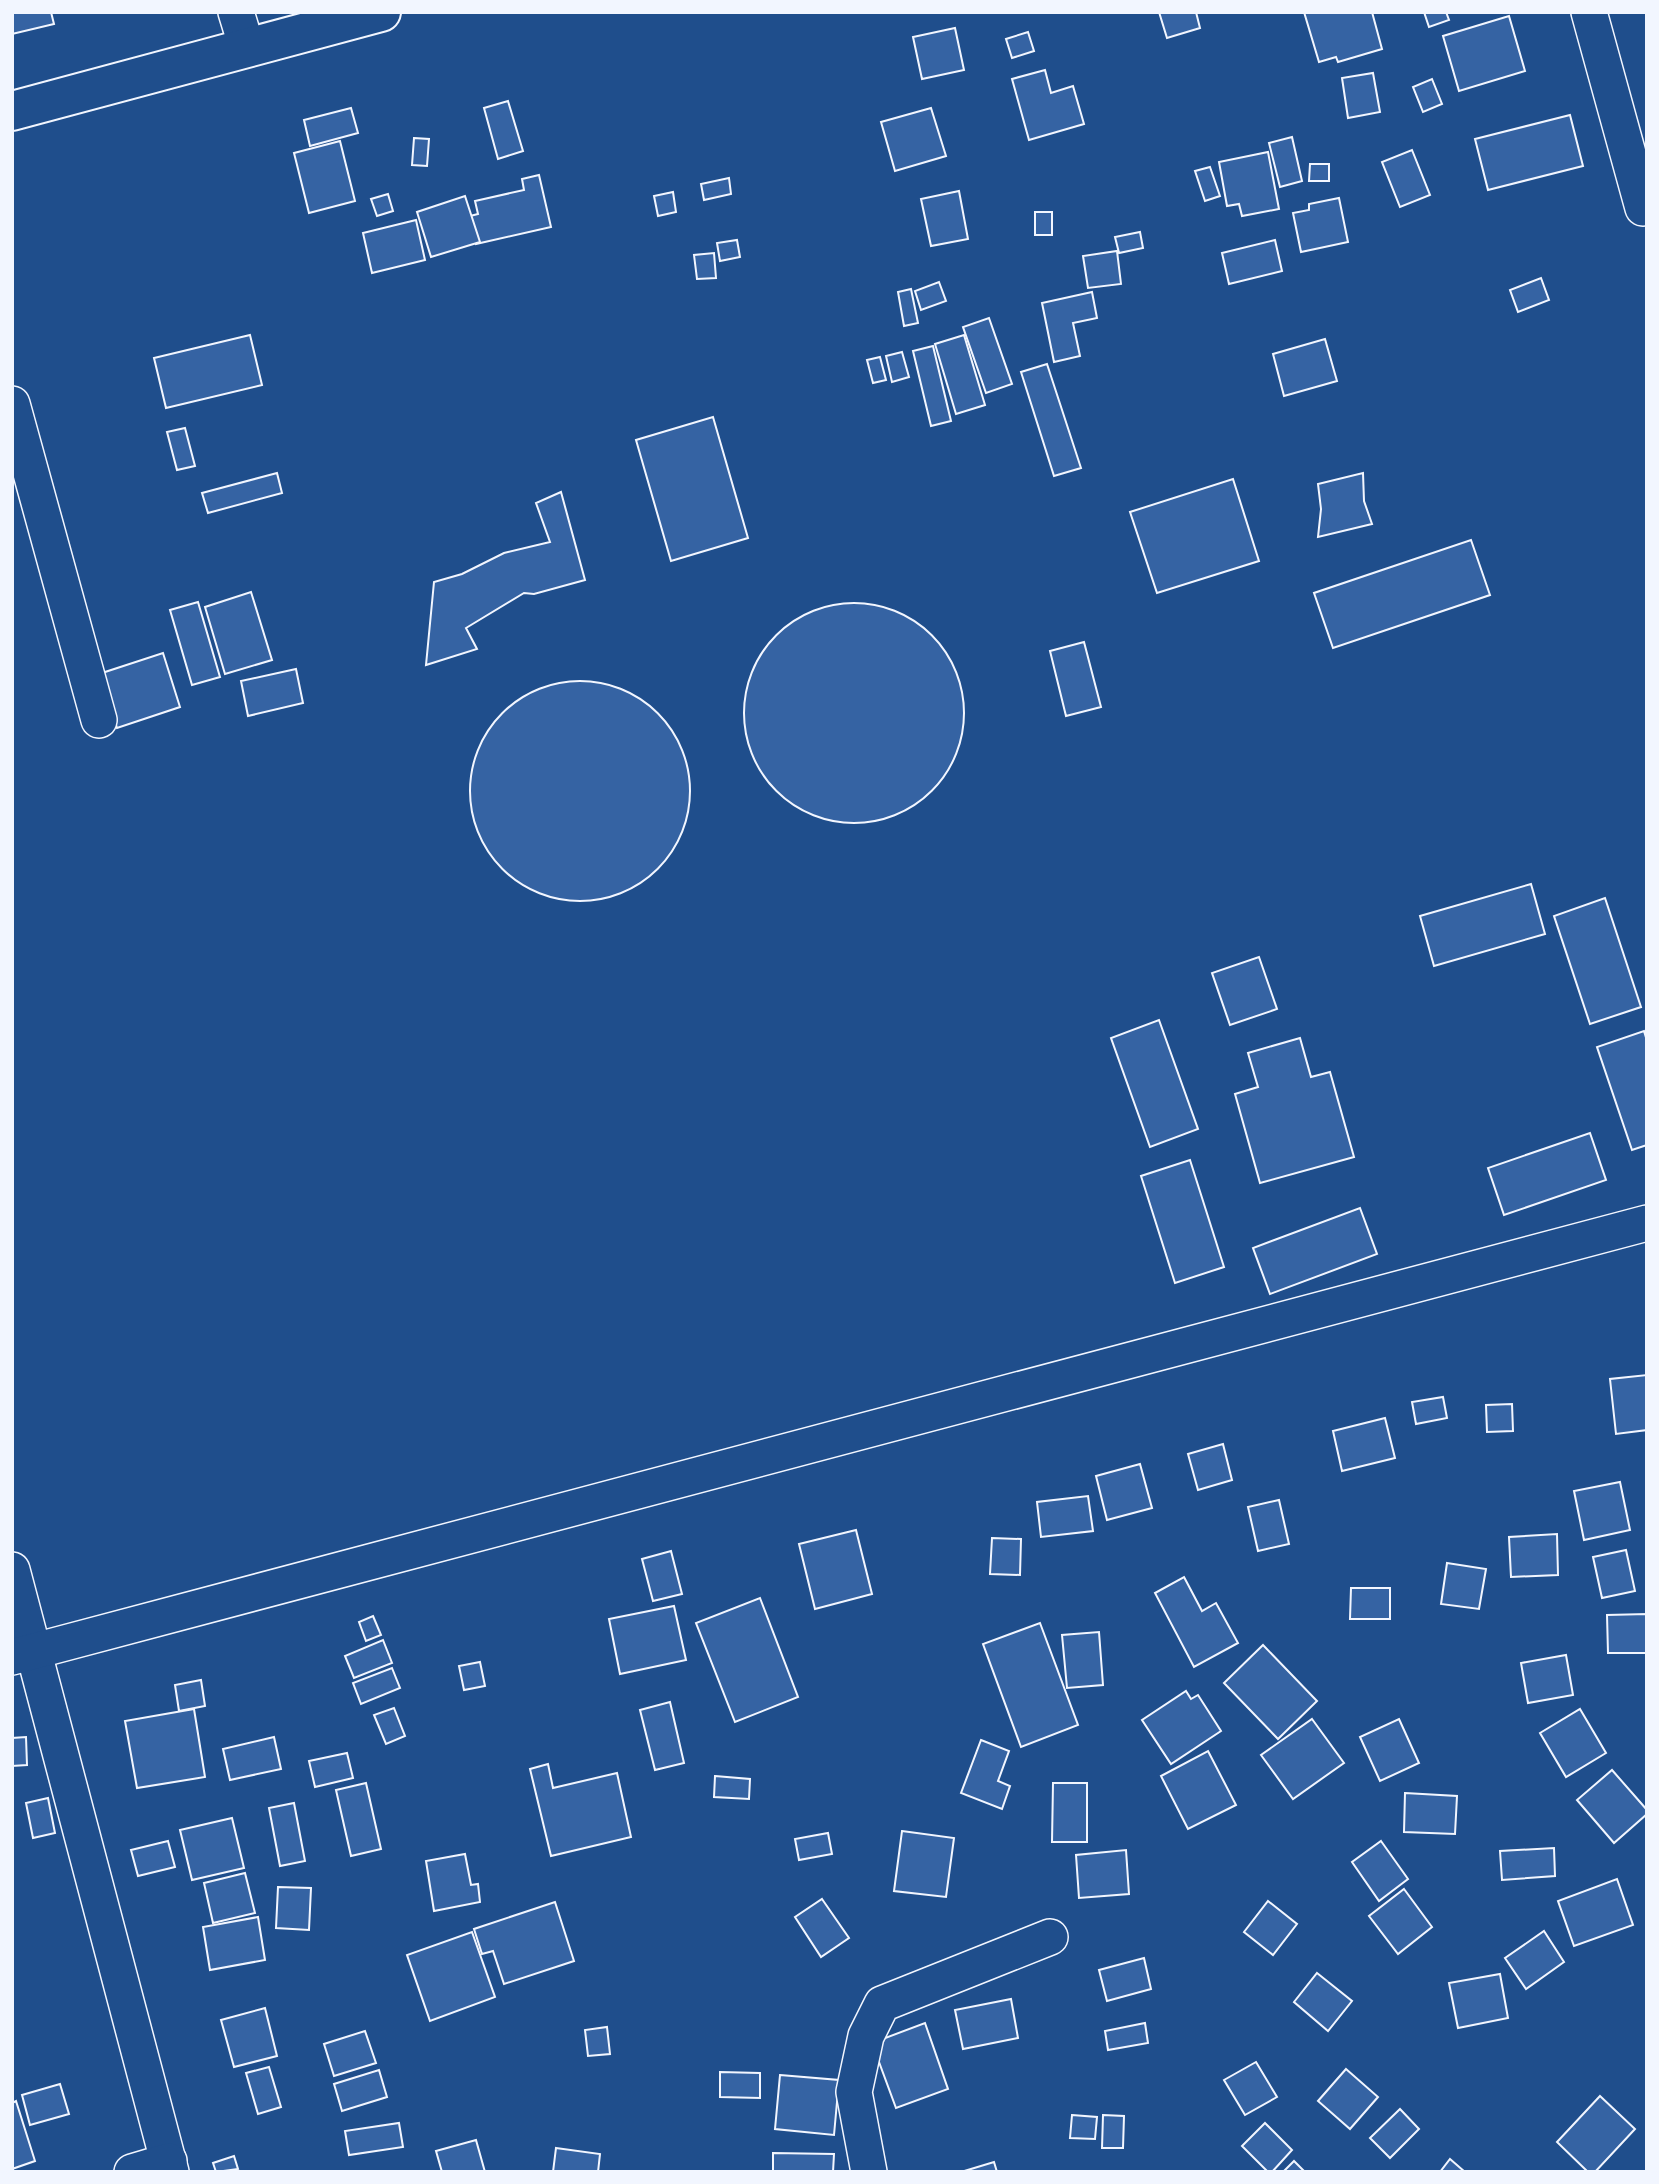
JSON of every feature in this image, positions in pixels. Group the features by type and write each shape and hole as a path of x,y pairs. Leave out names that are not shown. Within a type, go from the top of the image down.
{"street":[{"path":"12,111 242,30 381,12"},
{"path":"1588,12 1643,208"},
{"path":"12,404 99,720"},
{"path":"23,1654 1647,1223"},
{"path":"12,1570 23,1654 170,2166 132,2172"},
{"path":"869,2172 854,2092 866,2036 882,2004 1050,1937"}],"building":[{"path":"12,12 51,12 54,24 12,34"},
{"path":"1159,12 1196,12 1200,28 1167,38"},
{"path":"1304,12 1372,12 1382,49 1338,62 1336,57 1319,62"},
{"path":"1424,12 1446,12 1449,20 1429,27"},
{"path":"1509,16 1525,71 1459,91 1443,36"},
{"path":"955,28 964,70 922,79 913,37"},
{"path":"1028,32 1034,51 1012,58 1006,39"},
{"path":"1045,70 1051,93 1073,86 1084,124 1029,140 1012,79"},
{"path":"1373,73 1380,112 1348,118 1342,78"},
{"path":"1432,79 1442,104 1423,112 1413,87"},
{"path":"508,101 523,151 498,159 484,108"},
{"path":"351,108 358,133 310,146 304,120"},
{"path":"931,108 946,156 895,171 881,122"},
{"path":"1570,115 1583,166 1488,190 1475,139"},
{"path":"1292,137 1302,181 1280,187 1269,143"},
{"path":"414,138 429,139 427,166 412,165"},
{"path":"340,141 355,201 309,213 294,153"},
{"path":"1412,150 1430,195 1400,207 1382,162"},
{"path":"1268,152 1279,209 1242,216 1239,204 1227,206 1219,162"},
{"path":"1310,164 1329,164 1329,181 1309,181"},
{"path":"1210,167 1220,196 1205,201 1195,171"},
{"path":"539,175 551,227 476,244 470,216 478,214 475,201 524,190 522,179"},
{"path":"729,178 731,194 704,200 701,184"},
{"path":"959,191 968,239 931,246 921,199"},
{"path":"673,192 676,212 658,216 654,196"},
{"path":"388,194 393,211 377,216 371,199"},
{"path":"465,196 480,242 431,257 417,212"},
{"path":"1339,198 1348,242 1301,252 1293,213 1309,210 1309,204"},
{"path":"1035,212 1052,212 1052,235 1035,235"},
{"path":"416,220 425,260 372,273 363,233"},
{"path":"1140,232 1143,248 1119,253 1115,237"},
{"path":"737,240 740,257 720,261 717,243"},
{"path":"1275,240 1282,271 1229,284 1222,253"},
{"path":"1117,251 1121,284 1088,288 1083,256"},
{"path":"714,253 716,278 697,279 694,255"},
{"path":"1541,278 1549,300 1518,312 1510,290"},
{"path":"939,282 946,301 921,310 915,291"},
{"path":"911,289 918,323 904,326 898,292"},
{"path":"1092,292 1097,318 1073,323 1080,356 1054,362 1042,303"},
{"path":"989,318 1012,384 986,393 963,327"},
{"path":"250,335 262,385 166,408 154,358"},
{"path":"964,335 985,405 956,414 935,344"},
{"path":"1325,339 1337,381 1284,396 1273,354"},
{"path":"933,346 951,421 931,426 913,351"},
{"path":"902,352 909,377 892,382 886,356"},
{"path":"880,357 886,380 873,383 867,360"},
{"path":"1047,364 1081,468 1054,476 1021,372"},
{"path":"713,417 748,538 671,561 636,440"},
{"path":"185,428 195,466 177,470 167,432"},
{"path":"277,473 282,493 208,513 202,493"},
{"path":"1363,473 1364,501 1372,524 1318,537 1321,509 1318,484"},
{"path":"1233,479 1259,561 1157,593 1130,512"},
{"path":"561,492 585,580 534,594 524,593 466,628 477,649 426,665 434,582 462,574 504,553 550,542 536,503"},
{"path":"1471,540 1490,595 1333,648 1314,593"},
{"path":"251,592 272,660 225,674 205,607"},
{"path":"198,602 220,677 192,685 170,610"},
{"path":"865,603 896,611 915,621 932,635 946,652 956,671 962,691 962,735 956,755 946,774 932,791 915,805 886,819 843,823 822,819 802,810 784,798 769,783 748,745 744,702 748,681 757,661 769,643 784,628 822,607"},
{"path":"1084,642 1101,707 1066,716 1050,651"},
{"path":"163,653 180,707 117,728 99,674"},
{"path":"296,669 303,703 248,716 241,681"},
{"path":"591,681 622,689 641,699 658,713 672,730 682,749 688,769 688,813 682,833 672,852 658,869 641,883 612,897 569,901 548,897 528,888 510,876 495,861 474,823 470,780 474,759 483,739 495,721 510,706 548,685"},
{"path":"1531,884 1545,934 1434,966 1420,916"},
{"path":"1605,898 1641,1007 1590,1024 1554,916"},
{"path":"1259,957 1277,1009 1230,1025 1212,973"},
{"path":"1159,1020 1198,1129 1150,1147 1111,1038"},
{"path":"1644,1031 1647,1041 1647,1145 1632,1150 1597,1047"},
{"path":"1300,1038 1311,1077 1330,1072 1354,1157 1260,1183 1235,1094 1258,1087 1248,1053"},
{"path":"1590,1133 1606,1180 1504,1215 1488,1168"},
{"path":"1190,1160 1224,1267 1175,1283 1141,1176"},
{"path":"1360,1208 1377,1254 1270,1294 1253,1248"},
{"path":"1647,1375 1647,1430 1616,1434 1610,1379"},
{"path":"1443,1397 1447,1418 1416,1424 1412,1402"},
{"path":"1512,1404 1513,1431 1487,1432 1486,1405"},
{"path":"1385,1418 1395,1458 1342,1471 1333,1431"},
{"path":"1223,1444 1232,1480 1198,1490 1188,1454"},
{"path":"1140,1464 1152,1508 1107,1520 1096,1476"},
{"path":"1620,1482 1630,1530 1584,1540 1574,1491"},
{"path":"1088,1496 1093,1531 1041,1537 1037,1502"},
{"path":"1279,1500 1289,1544 1258,1551 1248,1507"},
{"path":"856,1530 872,1594 815,1609 799,1544"},
{"path":"1557,1534 1558,1575 1511,1577 1509,1537"},
{"path":"992,1538 1021,1539 1020,1575 990,1574"},
{"path":"1626,1550 1635,1591 1602,1598 1593,1557"},
{"path":"671,1551 682,1594 653,1601 642,1559"},
{"path":"1447,1563 1486,1569 1479,1609 1441,1604"},
{"path":"1184,1577 1202,1611 1216,1603 1238,1643 1194,1667 1155,1593"},
{"path":"1351,1588 1390,1588 1390,1619 1350,1619"},
{"path":"760,1598 798,1697 735,1722 696,1623"},
{"path":"674,1606 686,1660 620,1674 609,1619"},
{"path":"1647,1614 1647,1653 1608,1653 1607,1615"},
{"path":"373,1616 381,1635 366,1641 359,1622"},
{"path":"1040,1623 1078,1725 1021,1747 983,1644"},
{"path":"1099,1632 1103,1685 1067,1688 1062,1635"},
{"path":"383,1640 392,1663 354,1678 345,1656"},
{"path":"1263,1645 1317,1701 1278,1739 1224,1683"},
{"path":"1566,1655 1573,1695 1528,1703 1521,1663"},
{"path":"480,1662 485,1686 464,1690 459,1666"},
{"path":"392,1668 400,1688 361,1704 353,1683"},
{"path":"201,1680 205,1706 179,1711 175,1685"},
{"path":"1186,1691 1191,1699 1198,1695 1221,1731 1171,1764 1142,1720"},
{"path":"670,1702 684,1763 655,1770 640,1710"},
{"path":"394,1708 405,1736 386,1744 374,1715"},
{"path":"194,1709 205,1777 137,1788 125,1721"},
{"path":"1580,1709 1606,1753 1566,1777 1540,1733"},
{"path":"1312,1719 1344,1763 1293,1799 1261,1755"},
{"path":"1399,1719 1419,1763 1380,1781 1360,1737"},
{"path":"26,1737 27,1765 12,1766 12,1738"},
{"path":"274,1737 281,1769 230,1780 223,1749"},
{"path":"981,1740 1009,1751 998,1781 1010,1786 1002,1809 961,1793"},
{"path":"1208,1751 1236,1805 1188,1829 1161,1776"},
{"path":"347,1753 353,1778 315,1787 309,1761"},
{"path":"548,1764 553,1788 617,1773 631,1837 551,1856 530,1769"},
{"path":"1612,1770 1647,1810 1647,1814 1614,1843 1577,1800"},
{"path":"715,1776 750,1779 749,1799 714,1797"},
{"path":"366,1783 381,1849 351,1856 336,1790"},
{"path":"1053,1783 1087,1783 1087,1842 1052,1842"},
{"path":"1405,1793 1457,1796 1455,1834 1404,1832"},
{"path":"48,1798 55,1833 33,1838 26,1803"},
{"path":"294,1803 305,1861 280,1866 269,1808"},
{"path":"232,1818 244,1868 192,1880 180,1830"},
{"path":"902,1831 954,1838 946,1897 894,1891"},
{"path":"828,1833 832,1854 799,1860 795,1839"},
{"path":"168,1841 175,1867 138,1876 131,1850"},
{"path":"1381,1841 1408,1879 1379,1901 1352,1862"},
{"path":"1554,1848 1555,1876 1502,1880 1500,1851"},
{"path":"1126,1850 1129,1894 1079,1898 1076,1855"},
{"path":"465,1854 471,1885 478,1884 480,1902 434,1911 426,1861"},
{"path":"245,1873 255,1913 213,1923 204,1883"},
{"path":"1617,1879 1633,1925 1574,1946 1558,1901"},
{"path":"278,1887 311,1888 309,1930 276,1928"},
{"path":"1404,1889 1432,1927 1398,1954 1369,1916"},
{"path":"822,1899 849,1938 821,1957 795,1917"},
{"path":"1268,1901 1297,1924 1273,1955 1244,1932"},
{"path":"555,1902 574,1961 504,1984 493,1951 482,1954 474,1929"},
{"path":"258,1917 265,1960 210,1970 203,1927"},
{"path":"1544,1931 1564,1962 1526,1989 1505,1958"},
{"path":"472,1932 495,1997 430,2021 407,1955"},
{"path":"1144,1958 1151,1989 1107,2001 1099,1970"},
{"path":"1317,1973 1352,2001 1328,2031 1294,2002"},
{"path":"1500,1974 1508,2018 1458,2028 1449,1983"},
{"path":"1011,1999 1018,2038 963,2049 955,2010"},
{"path":"265,2008 277,2056 234,2067 221,2020"},
{"path":"925,2023 948,2089 896,2108 872,2043"},
{"path":"1145,2023 1148,2043 1108,2050 1105,2031"},
{"path":"607,2027 610,2054 588,2056 585,2030"},
{"path":"365,2031 376,2063 334,2076 324,2044"},
{"path":"1256,2062 1277,2097 1245,2115 1224,2080"},
{"path":"269,2067 281,2107 258,2114 246,2073"},
{"path":"1346,2069 1378,2097 1350,2129 1318,2101"},
{"path":"379,2070 387,2097 342,2111 334,2084"},
{"path":"720,2072 760,2073 760,2098 720,2097"},
{"path":"780,2075 839,2080 834,2135 775,2129"},
{"path":"60,2084 69,2114 30,2125 22,2095"},
{"path":"1600,2096 1635,2129 1595,2172 1588,2172 1557,2142"},
{"path":"16,2101 35,2161 12,2169 12,2103"},
{"path":"1400,2109 1419,2129 1390,2158 1370,2138"},
{"path":"1072,2115 1097,2117 1095,2139 1070,2138"},
{"path":"1103,2115 1124,2116 1123,2148 1102,2148"},
{"path":"399,2123 403,2147 349,2155 345,2131"},
{"path":"1265,2123 1292,2150 1272,2172 1268,2172 1242,2146"},
{"path":"476,2140 485,2172 442,2172 436,2151"},
{"path":"556,2148 600,2154 598,2172 553,2172"},
{"path":"773,2153 834,2154 833,2172 773,2172"},
{"path":"234,2156 238,2169 216,2172 213,2163"},
{"path":"1450,2159 1465,2172 1440,2172"},
{"path":"1294,2161 1305,2172 1283,2172"},
{"path":"994,2162 997,2172 961,2172"}]}
